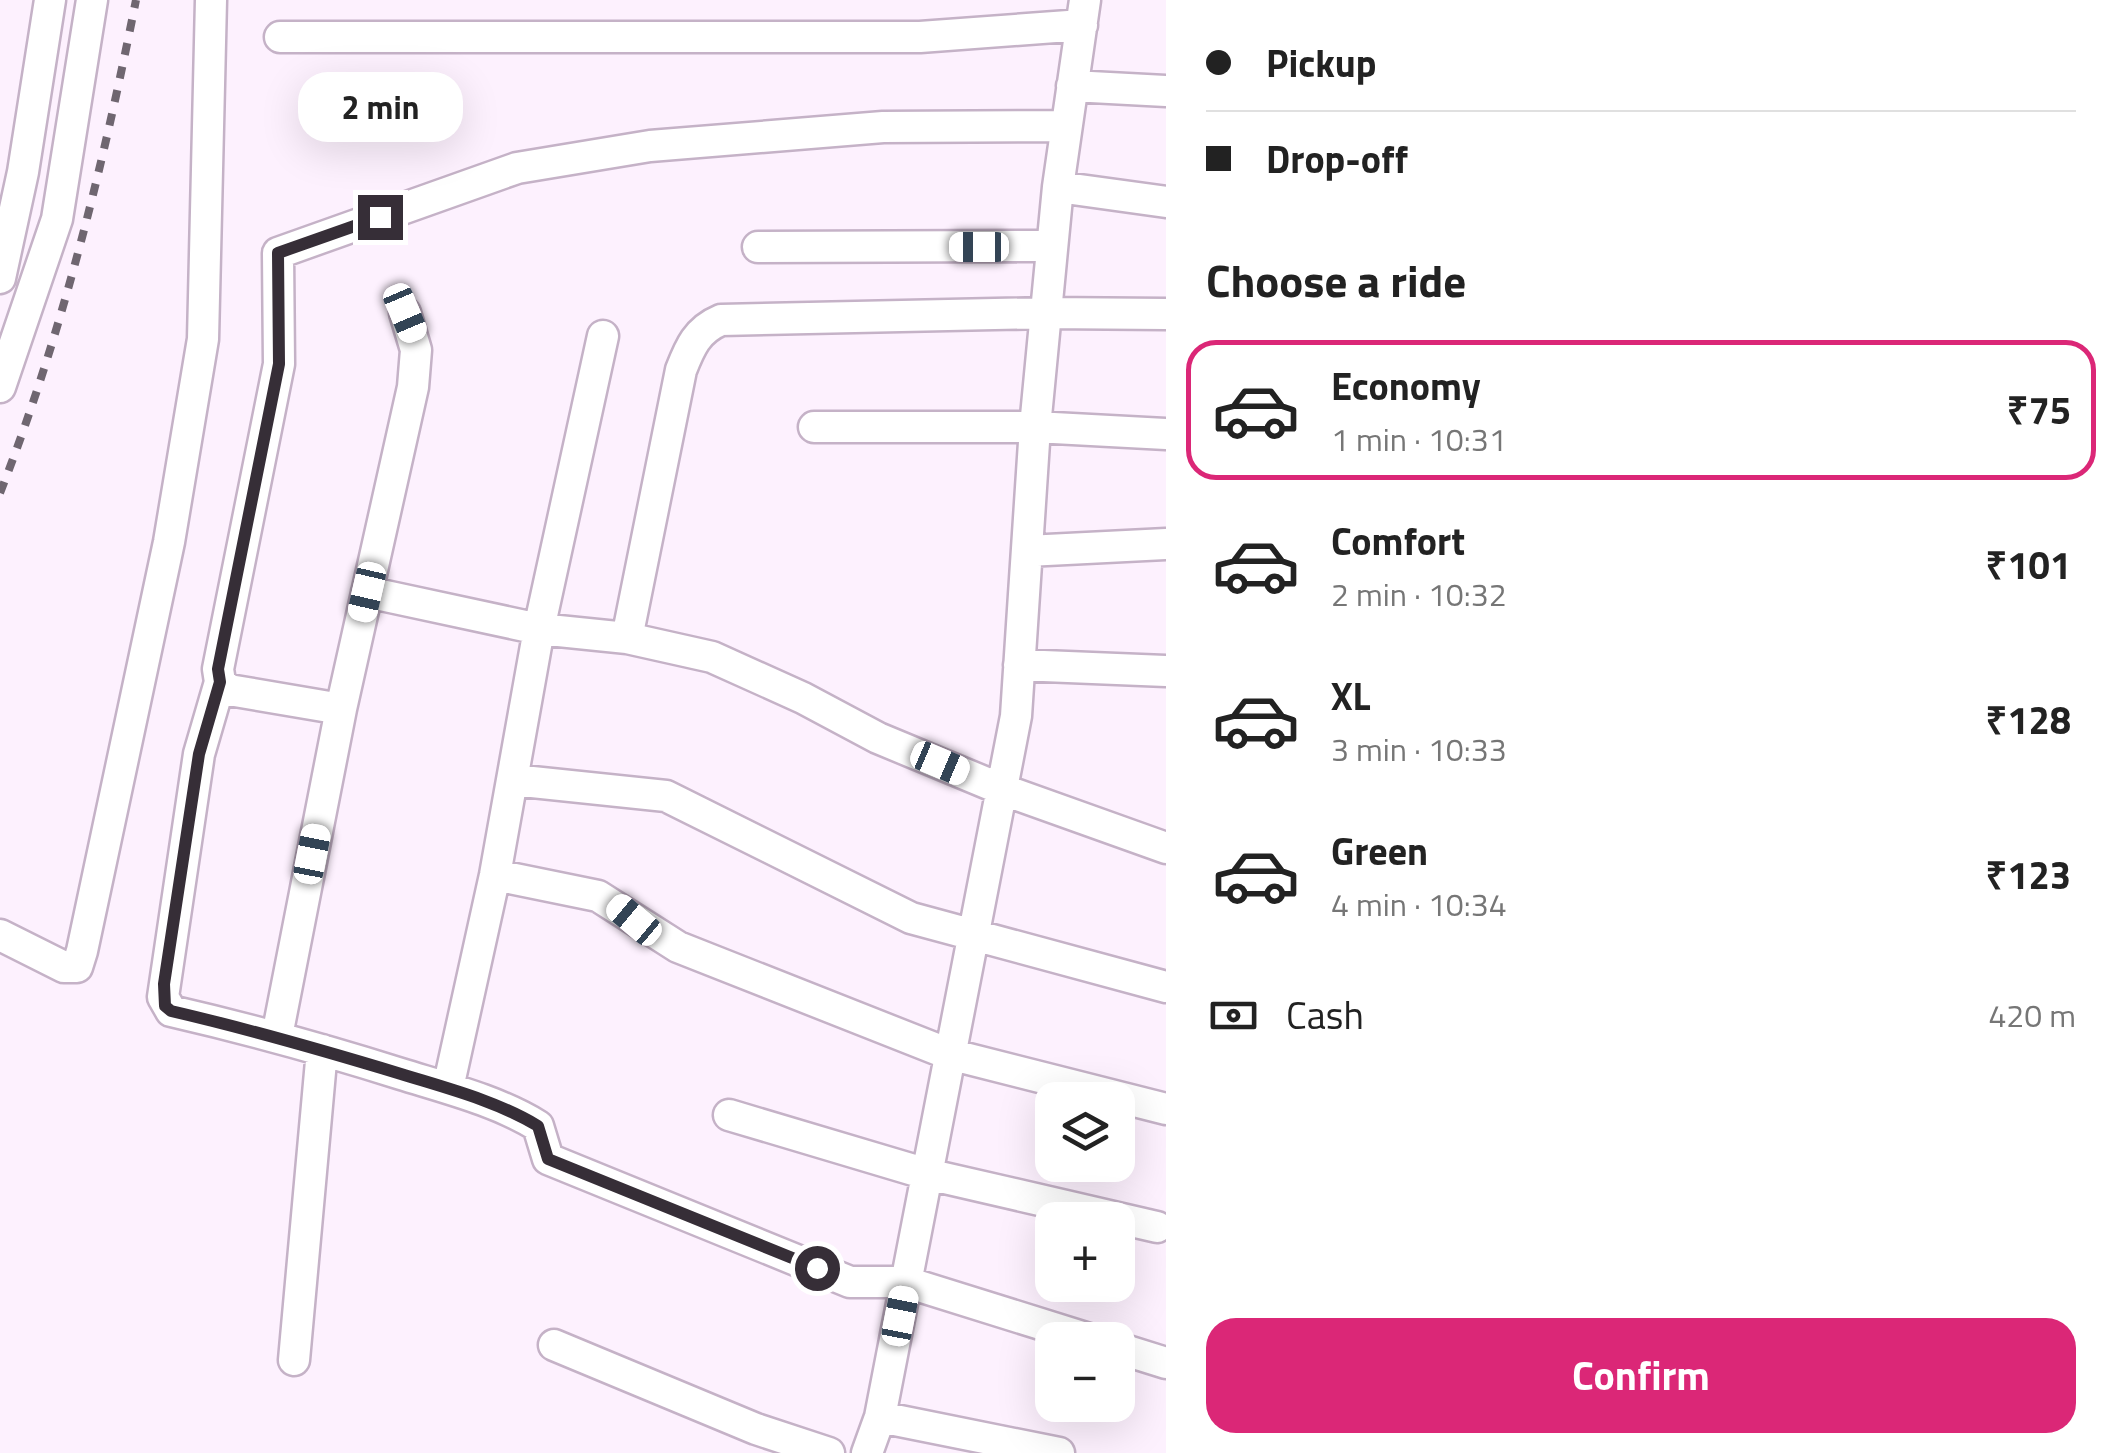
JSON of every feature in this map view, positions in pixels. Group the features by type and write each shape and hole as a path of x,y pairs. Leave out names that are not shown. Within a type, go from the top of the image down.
{"street":[{"path":"0,278 23,172 50,0"},
{"path":"0,387 58,220 92,0"},
{"path":"0,935 64,966 77,966 82,952 169,542 203,339 211,0"},
{"path":"280,37 920,37 1084,12 1065,126 1052,246 1016,716 880,1417 867,1453"},
{"path":"1072,86 1166,91"},
{"path":"1035,1322 906,1282 850,1282 548,1159 538,1126 448,1088 277,1036 171,1011 163,996 199,754 220,682 218,669 279,364 278,253 517,168 631,150 883,127 1065,126"},
{"path":"1058,186 1166,202"},
{"path":"758,247 1052,246"},
{"path":"277,1036 341,709 412,387 416,350 405,313"},
{"path":"627,638 681,370 704,327 721,320 1166,314"},
{"path":"448,1088 495,875 539,629 603,336"},
{"path":"814,427 1036,427 1166,434"},
{"path":"1027,551 1166,544"},
{"path":"367,592 539,629 627,638 712,656 878,738 1166,848"},
{"path":"1019,665 1166,671"},
{"path":"220,682 229,690 341,709"},
{"path":"513,780 666,796 911,918 1166,987"},
{"path":"495,875 598,896 678,947 949,1054 1166,1109"},
{"path":"294,1360 322,1050"},
{"path":"729,1115 927,1174 1156,1227"},
{"path":"554,1346 756,1430 829,1453"},
{"path":"1135,1353 1166,1363"},
{"path":"880,1417 962,1444 1059,1453"}],"railway":[{"path":"0,493 43,373 79,250 136,0"}],"route":[{"path":"380,217 278,253 279,364 218,669 220,682 199,754 164,984 165,1006 171,1011 277,1036 448,1088 526,1118 538,1126 548,1159 817,1268"}]}
